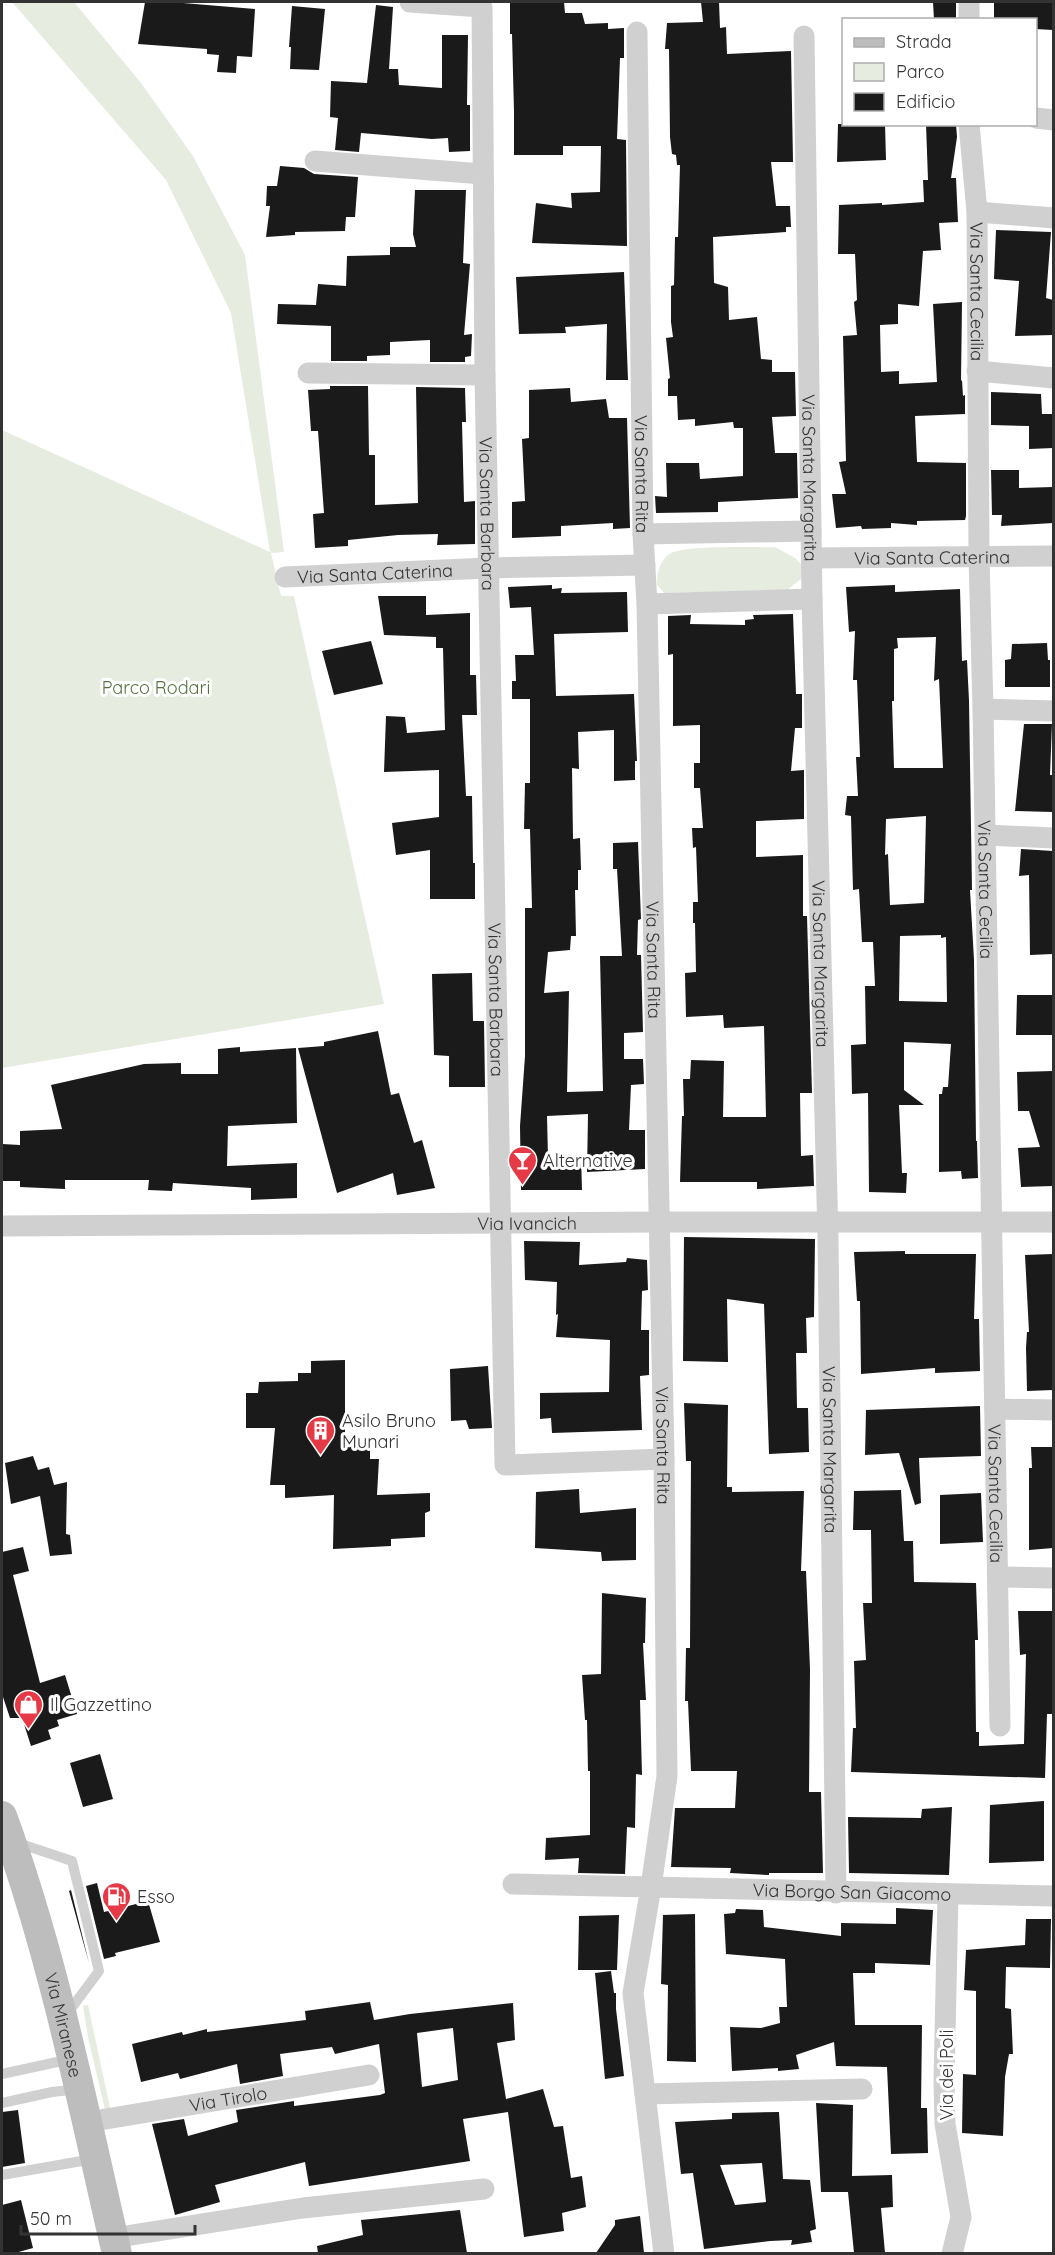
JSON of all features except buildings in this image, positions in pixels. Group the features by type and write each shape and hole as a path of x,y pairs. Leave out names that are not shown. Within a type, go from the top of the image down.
{"street":[{"name":"Via Santa Barbara","path":"410,2 482,7 488,568 505,1465 664,1459"},
{"path":"969,2 969,18"},
{"name":"Via Santa Rita","path":"637,32 643,534 647,604 660,1222 667,1776 651,1887"},
{"name":"Via Santa Margarita","path":"804,36 812,599 828,1222 836,1893"},
{"path":"1037,118 1053,120"},
{"name":"Via Santa Cecilia","path":"969,126 977,212 979,557 1000,1726"},
{"path":"315,161 483,174"},
{"name":"Via Santa Cecilia","path":"977,212 1053,218"},
{"name":"Via Santa Cecilia","path":"977,371 1053,378"},
{"path":"308,373 485,375"},
{"path":"643,534 811,531"},
{"name":"Via Santa Caterina","path":"812,558 1053,556"},
{"name":"Via Santa Caterina","path":"285,577 488,568 645,565"},
{"path":"647,604 812,599"},
{"path":"983,709 1053,711"},
{"path":"985,835 1053,838"},
{"name":"Via Ivancich","path":"2,1226 1053,1222"},
{"name":"Via Santa Cecilia","path":"995,1409 1053,1410"},
{"name":"Via Santa Cecilia","path":"998,1577 1053,1578"},
{"name":"Via Miranese","path":"6,1828 36,1920 63,2019 115,2246 303,2208 484,2189"},
{"name":"Via Borgo San Giacomo","path":"513,1884 836,1893 1053,1896"},
{"path":"651,1887 633,1993 664,2253"},
{"name":"Via dei Poli","path":"948,1895 945,2124 961,2217 952,2253"},
{"name":"Via Tirolo","path":"88,2122 369,2075"},
{"path":"645,2094 862,2089"}],"lane":[{"path":"6,1828 72,1861 99,1971 63,2019"},
{"path":"2,2074 72,2058"},
{"path":"2,2103 79,2088"},
{"path":"2,2175 96,2158"}],"green space":[{"name":"Parco Rodari","path":"12,2 74,2 141,83 193,156 245,255 284,552 271,553 281,596 294,596 384,1004 2,1068 2,430 270,552 231,313 166,180"},
{"path":"775,547 801,564 801,579 787,590 664,593 657,585 662,561 668,555 676,552 703,548"},
{"path":"88,2005 111,2112 106,2114 88,2037 83,2006"}],"place":[{"name":"Alternative","path":"522,1186"},
{"name":"Asilo Bruno Munari","path":"321,1456"},
{"name":"Il Gazzettino","path":"29,1730"},
{"name":"Esso","path":"116,1922"}]}
